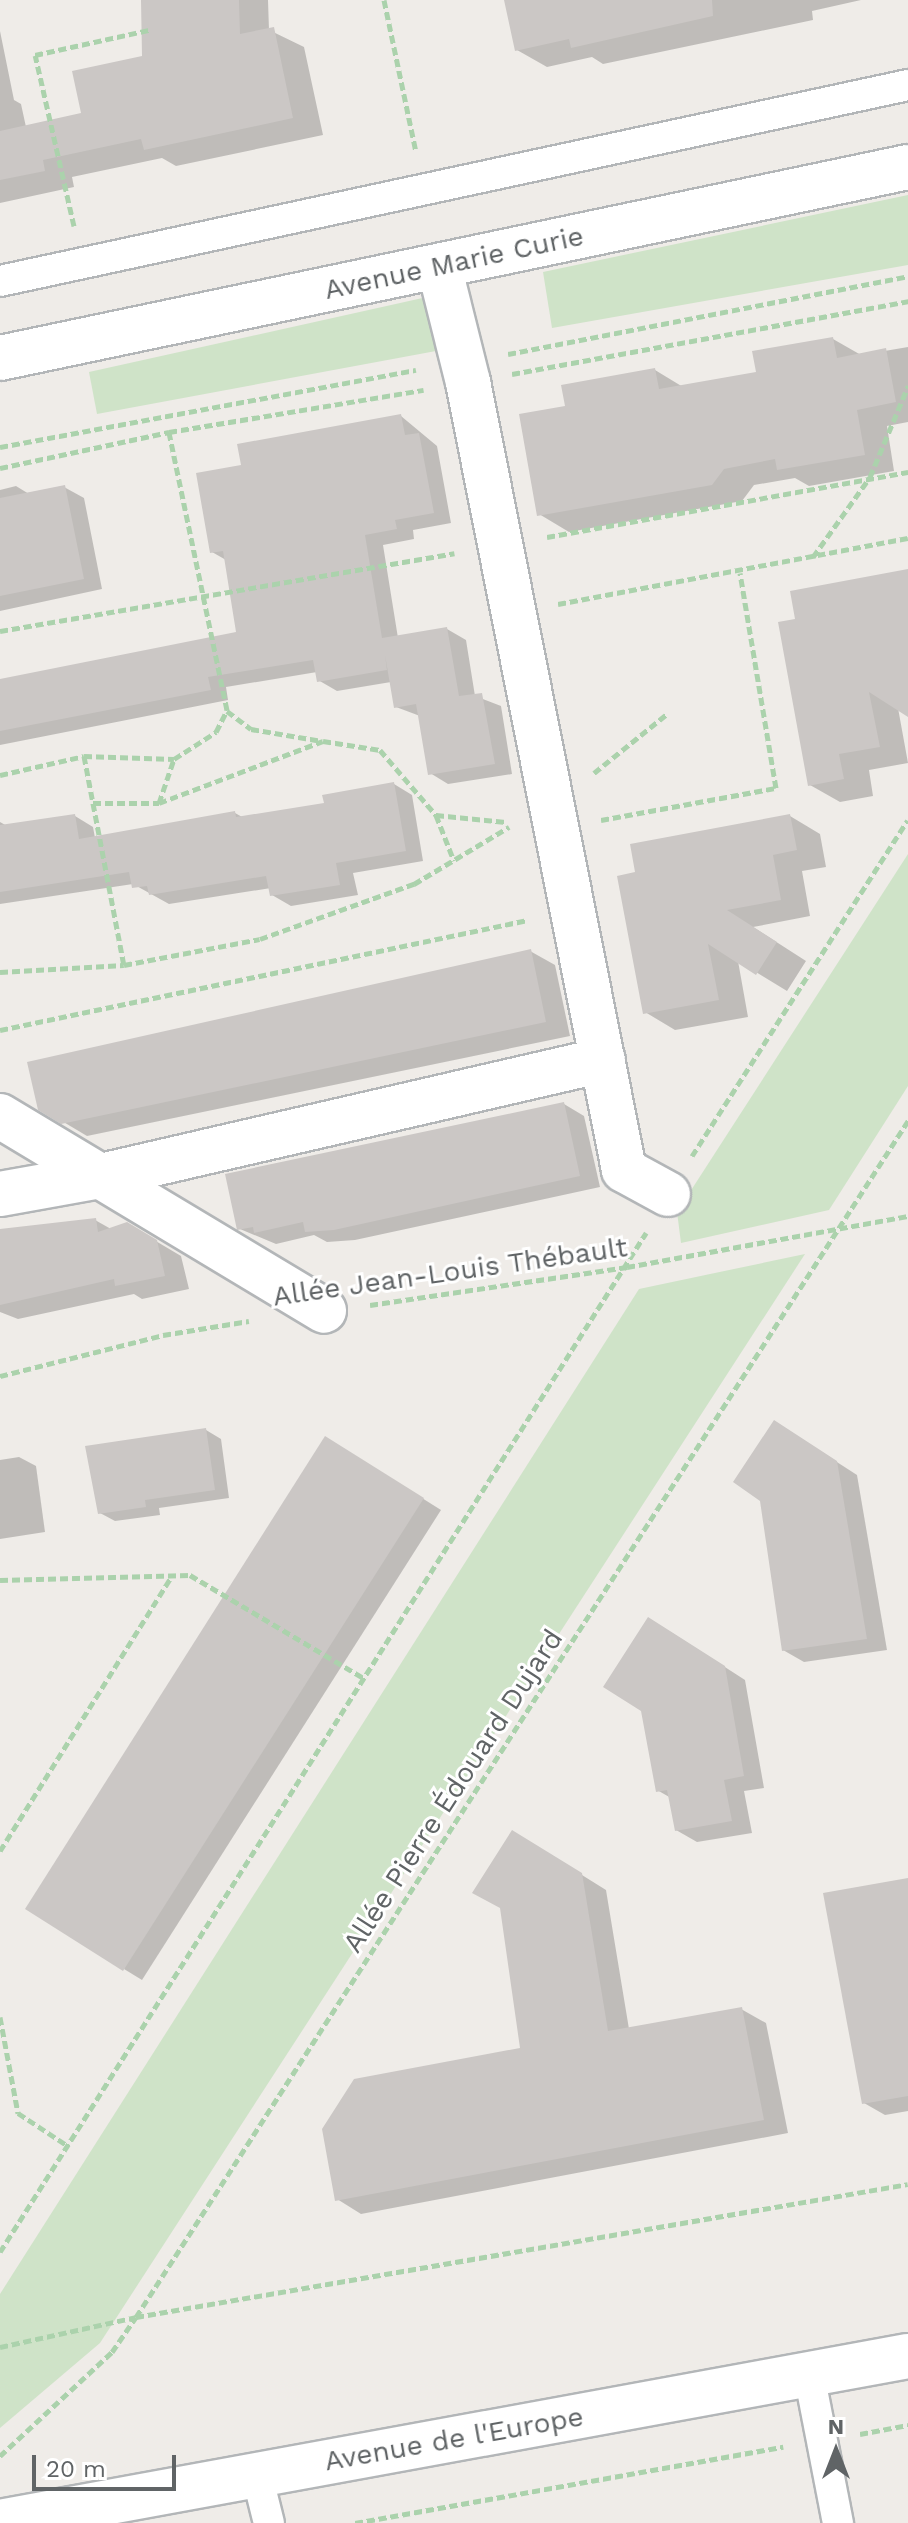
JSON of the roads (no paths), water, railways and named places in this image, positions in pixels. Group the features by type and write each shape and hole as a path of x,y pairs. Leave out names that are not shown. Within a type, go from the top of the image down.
{"street":[{"name":"Avenue Marie Curie","path":"0,358 908,167"},
{"path":"439,266 514,611 536,823 603,1060 624,1170 668,1194"},
{"path":"0,1194 101,1176 603,1060"},
{"path":"0,1116 324,1311"},
{"name":"Avenue de l'Europe","path":"0,2522 908,2356"}],"lane":[{"path":"0,281 83,266 423,187 908,85"},
{"path":"809,2374 838,2523"},
{"path":"257,2475 269,2523"}]}
